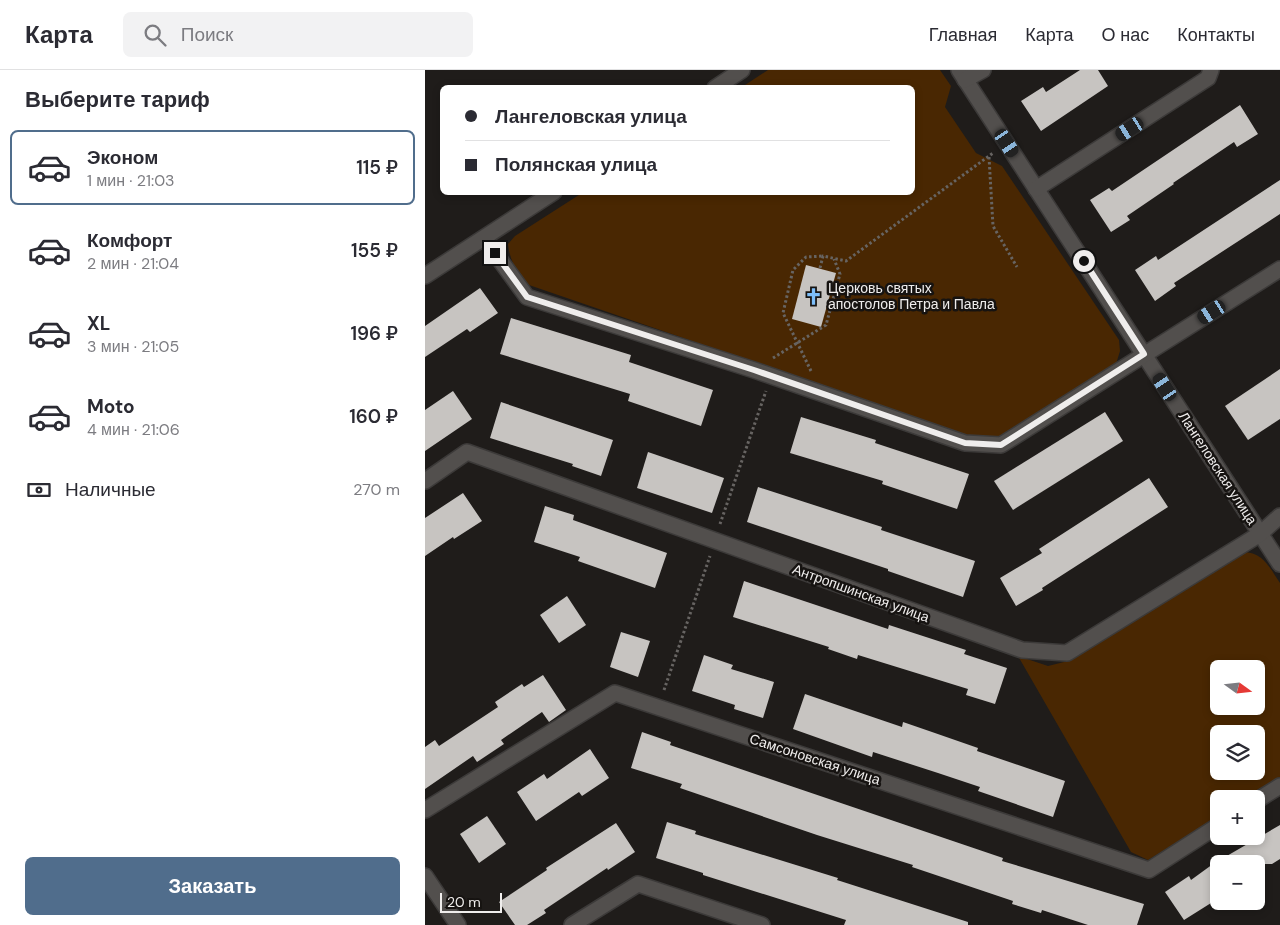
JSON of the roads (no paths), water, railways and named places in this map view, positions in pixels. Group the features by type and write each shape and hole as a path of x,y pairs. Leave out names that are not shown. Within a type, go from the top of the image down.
{"street":[{"path":"720,85 742,70"},
{"path":"962,75 983,70"},
{"path":"1036,189 1208,78 1211,70"},
{"name":"Лангеловская улица","path":"962,75 1280,564"},
{"path":"425,276 549,195"},
{"path":"484,238 527,297 754,370 965,443 1001,445 1280,269"},
{"name":"Антропшинская улица","path":"425,481 467,452 1022,650 1067,653 1260,534 1280,516"},
{"name":"Самсоновская улица","path":"425,810 615,693 1149,870 1210,831"},
{"path":"1265,795 1280,786"},
{"path":"425,876 457,925"},
{"path":"572,925 638,884 762,925"}],"place":[{"name":"Церковь святых апостолов Петра и Павла","path":"814,296"}]}
